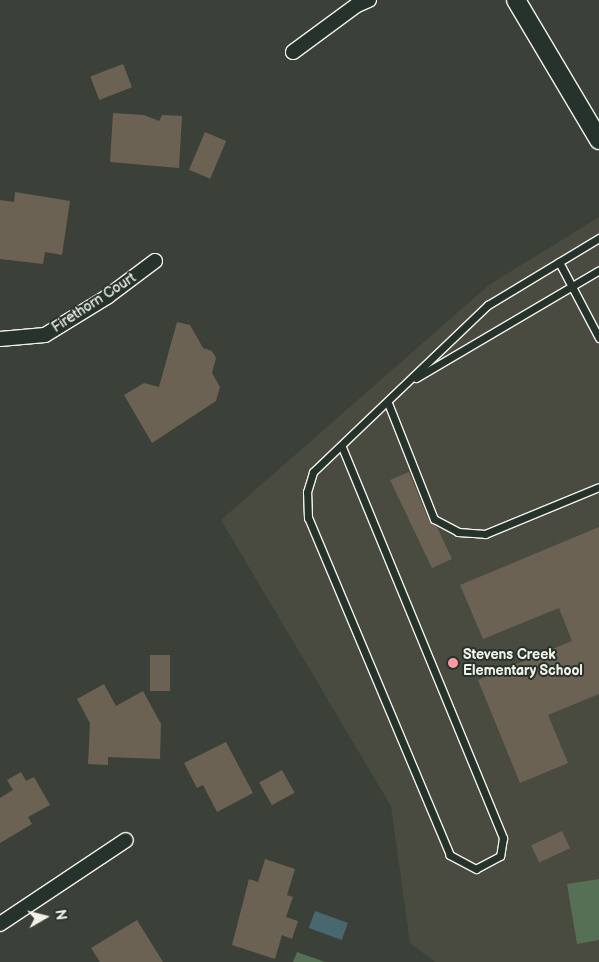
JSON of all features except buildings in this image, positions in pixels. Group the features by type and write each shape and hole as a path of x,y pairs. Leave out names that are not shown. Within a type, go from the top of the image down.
{"street":[{"path":"293,52 357,5 370,0"},
{"path":"516,0 599,140"},
{"name":"Firethorn Court","path":"0,338 45,335 107,297 155,261"},
{"path":"0,924 126,840"}],"lane":[{"path":"342,447 503,838 500,856 476,868 450,855 308,518 307,492 313,472 342,447 488,305 599,238"},
{"path":"559,262 599,338"},
{"path":"407,383 599,270"},
{"path":"388,403 434,519 458,532 485,534 599,487"}],"shaded area":[{"name":"Stevens Creek Elementary School","path":"599,217 599,962 435,962 410,943 391,806 221,520 489,285"}],"green space":[{"path":"599,879 599,940 577,944 567,884"},
{"path":"297,952 325,962 293,962"}],"water":[{"path":"315,911 348,923 342,940 309,928"}],"place":[{"name":"Stevens Creek Elementary School","path":"453,663"}]}
